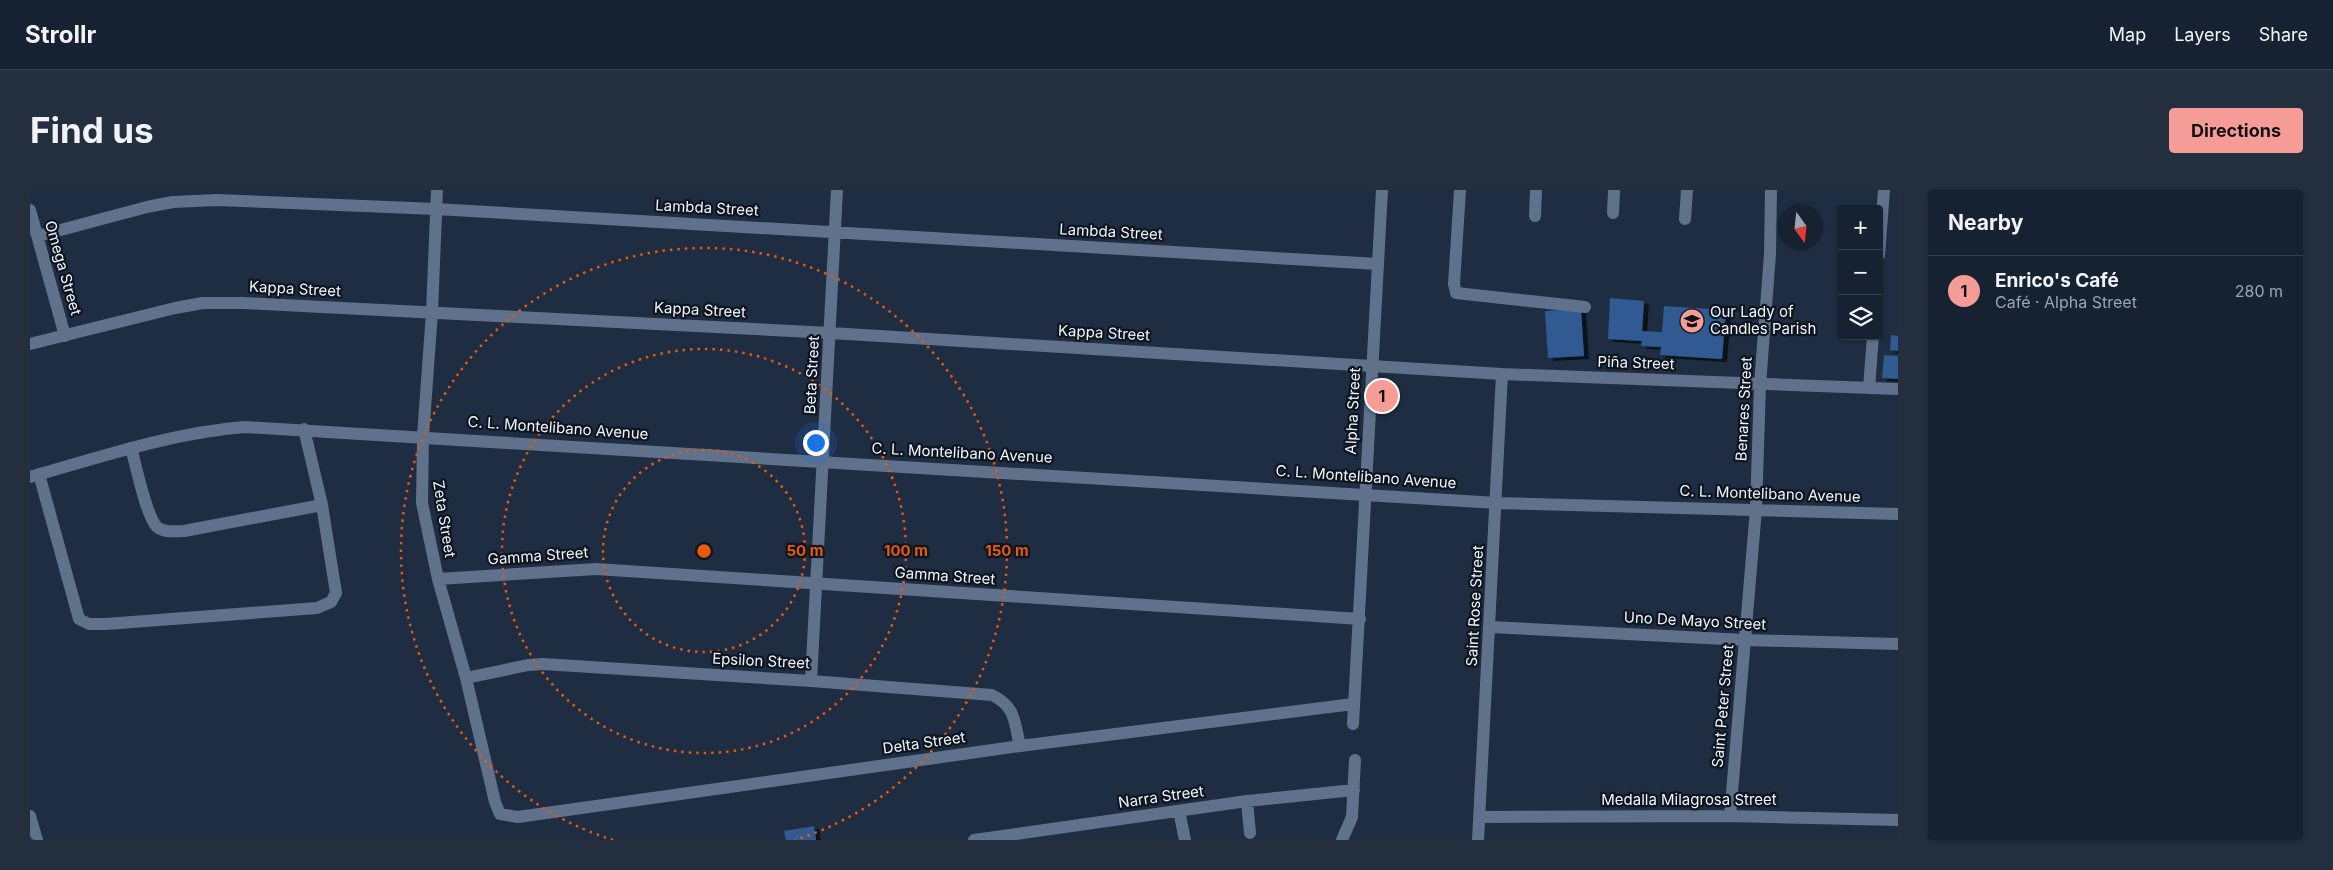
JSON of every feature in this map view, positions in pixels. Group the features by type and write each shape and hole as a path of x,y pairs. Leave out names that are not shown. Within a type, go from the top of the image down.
{"street":[{"name":"Zeta Street","path":"437,190 432,312 422,436 422,503 438,579 466,678 495,802 500,814"},
{"name":"Beta Street","path":"812,681 837,190"},
{"name":"Alpha Street","path":"1352,724 1360,619 1382,190"},
{"path":"1460,190 1454,284 1456,293 1585,307"},
{"path":"1535,216 1536,190"},
{"path":"1613,214 1614,190"},
{"path":"1685,219 1686,190"},
{"name":"Benares Street","path":"1756,510 1760,385 1770,254 1771,190"},
{"path":"1879,250 1884,190"},
{"name":"Lambda Street","path":"38,236 148,206 173,202 217,200 436,209 1378,264"},
{"name":"Omega Street","path":"30,210 65,336"},
{"name":"Kappa Street","path":"30,344 204,303 432,312 831,333 1372,365"},
{"path":"1870,388 1873,340"},
{"name":"Piña Street","path":"1372,365 1502,374 1898,389"},
{"name":"Saint Rose Street","path":"1478,840 1497,502 1502,374"},
{"name":"C. L. Montelibano Avenue","path":"35,475 131,448 220,429 244,427 422,436 1497,502 1898,514"},
{"path":"35,475 79,619 89,624 317,608 331,602 336,592 322,505 304,429"},
{"path":"131,448 151,517 158,528 166,531 184,531 322,505"},
{"name":"Saint Peter Street","path":"1730,816 1756,510"},
{"name":"Gamma Street","path":"438,579 596,569 1360,619"},
{"name":"Uno De Mayo Street","path":"1490,627 1745,640 1898,644"},
{"name":"Epsilon Street","path":"466,678 528,665 543,664 812,681 992,695 1006,702 1012,713 1020,746"},
{"name":"Delta Street","path":"500,814 518,817 1020,746 1354,704"},
{"path":"1342,840 1352,817 1355,760"},
{"name":"Narra Street","path":"974,840 1000,838 1247,800 1354,790"},
{"path":"1247,800 1250,833"},
{"path":"1179,811 1185,840"},
{"path":"30,816 37,840"},
{"name":"Medalla Milagrosa Street","path":"1479,817 1730,816 1898,820"}],"building":[{"path":"1610,298 1644,301 1642,331 1662,332 1664,306 1726,310 1722,359 1660,355 1661,347 1641,346 1642,341 1608,339"},
{"path":"1581,309 1584,356 1548,358 1545,311"},
{"path":"1891,335 1898,336 1898,351 1890,350"},
{"path":"1884,355 1898,356 1898,379 1882,378"},
{"path":"814,826 816,840 786,840 784,831"}],"place":[{"name":"Our Lady of Candles Parish","path":"1692,321"},
{"name":"Enrico's Café","path":"1382,396"}]}
